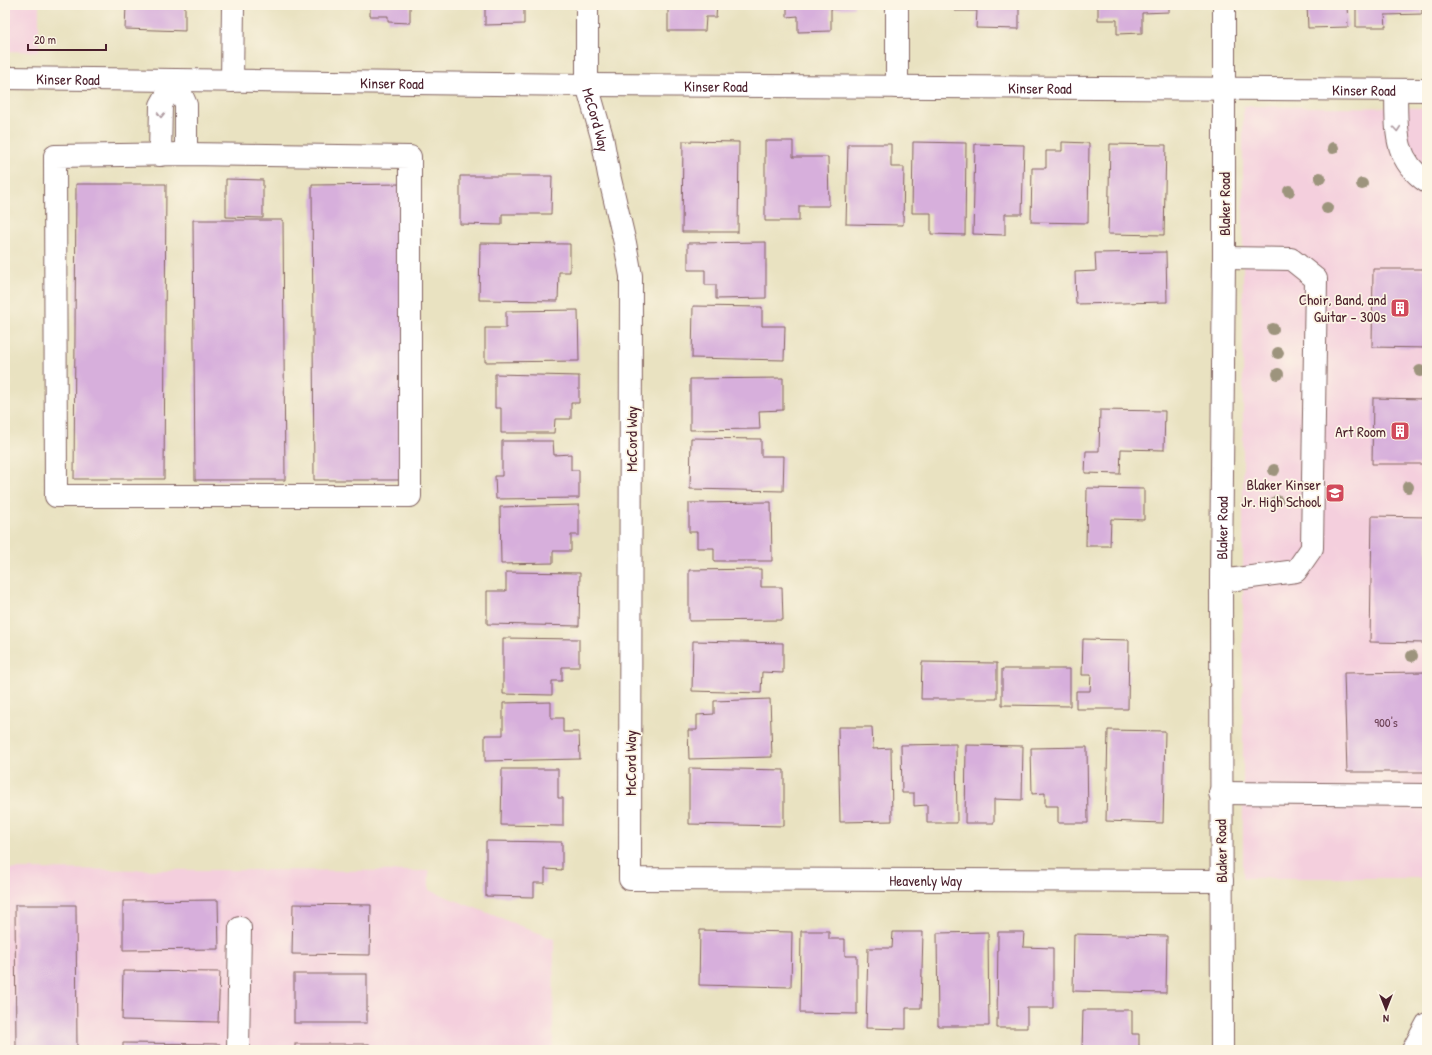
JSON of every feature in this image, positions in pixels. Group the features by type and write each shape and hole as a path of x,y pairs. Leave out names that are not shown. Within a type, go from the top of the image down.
{"street":[{"path":"232,81 233,5"},
{"name":"McCord Way","path":"587,5 587,85 602,137 631,276 630,879"},
{"path":"897,5 897,87"},
{"name":"Blaker Road","path":"1222,1050 1222,881 1220,793 1224,258 1224,5"},
{"name":"Kinser Road","path":"5,78 587,85 1427,90"},
{"path":"175,80 186,105 186,154"},
{"path":"160,155 161,105 175,80"},
{"path":"1396,90 1397,127 1401,151 1406,162 1414,172 1427,182"},
{"path":"186,154 410,158 410,496 56,496 54,156 160,155 186,154"},
{"path":"1221,580 1296,570 1312,548 1316,279 1291,259 1224,258"},
{"path":"1220,793 1427,795"},
{"name":"Heavenly Way","path":"630,879 1222,881"},
{"path":"238,1050 240,928"},
{"path":"1413,1050 1427,1024"}],"shaded area":[{"path":"5,5 39,5 39,52 5,51"},
{"name":"Blaker Kinser Jr. High School","path":"1243,106 1427,108 1427,878 1243,878"},
{"path":"5,869 429,871 429,890 554,939 553,1050 5,1050"}],"building":[{"path":"126,5 185,5 185,31 125,29"},
{"path":"370,5 410,5 410,23 388,22 388,16 370,16"},
{"path":"485,5 541,5 541,7 524,7 524,24 485,25"},
{"path":"643,5 717,5 716,17 706,17 705,31 668,31 668,9 643,9"},
{"path":"787,5 854,5 854,8 831,9 831,31 798,32 798,16 787,17"},
{"path":"955,5 1019,5 1019,29 976,28 977,11 955,11"},
{"path":"1098,5 1169,5 1169,12 1142,13 1142,33 1117,34 1117,20 1098,20"},
{"path":"1307,5 1347,5 1348,27 1308,28"},
{"path":"1356,5 1422,5 1422,14 1385,15 1386,27 1356,27"},
{"path":"683,141 739,142 738,232 682,232"},
{"path":"765,141 793,141 793,157 828,157 829,206 799,206 799,221 765,221"},
{"path":"913,142 966,143 965,235 931,234 931,213 912,213"},
{"path":"1062,142 1089,143 1088,223 1031,222 1032,168 1046,168 1046,151 1062,151"},
{"path":"848,144 891,144 891,167 904,167 903,225 846,224"},
{"path":"975,144 1024,145 1022,214 1005,214 1005,235 973,234"},
{"path":"1110,144 1166,145 1164,235 1108,234"},
{"path":"460,176 552,176 551,214 502,214 502,225 460,224"},
{"path":"226,179 263,180 263,218 226,217"},
{"path":"76,184 166,184 164,479 74,479"},
{"path":"404,184 405,480 314,480 312,185"},
{"path":"193,220 283,220 285,480 195,480"},
{"path":"766,242 766,298 716,299 716,285 705,285 705,270 688,270 688,243"},
{"path":"480,243 570,244 570,272 559,272 558,301 479,300"},
{"path":"1166,252 1167,302 1076,304 1075,272 1096,271 1095,253"},
{"name":"Choir, Band, and Guitar - 300s","path":"1373,269 1427,269 1427,348 1372,347"},
{"path":"693,306 762,307 762,326 785,326 784,360 692,358"},
{"path":"578,310 579,361 485,362 485,328 506,328 506,311"},
{"path":"495,374 579,376 579,403 571,403 571,419 555,419 554,433 501,433 501,408 495,408"},
{"path":"783,378 783,410 759,411 760,429 690,430 690,379"},
{"name":"Art Room","path":"1373,398 1427,399 1427,464 1372,464"},
{"path":"1100,410 1165,411 1164,450 1121,449 1120,474 1085,473 1086,451 1099,451"},
{"path":"691,438 761,439 761,456 784,456 783,491 690,489"},
{"path":"502,441 553,441 554,455 571,454 571,470 579,470 579,498 496,499 495,476 502,476"},
{"path":"1087,488 1144,489 1144,520 1111,519 1110,546 1086,546"},
{"path":"771,502 772,561 714,561 714,548 697,548 697,532 689,532 689,503"},
{"path":"579,505 579,535 571,535 571,551 553,551 553,563 501,564 500,507"},
{"path":"1372,516 1427,517 1427,643 1370,642"},
{"path":"761,569 761,587 782,587 783,620 689,621 689,570"},
{"path":"506,572 580,573 579,626 487,624 487,591 506,591"},
{"path":"503,638 579,639 579,667 562,667 562,681 552,681 552,695 503,694"},
{"path":"1083,639 1129,640 1128,709 1076,709 1076,691 1090,691 1091,675 1082,675"},
{"path":"693,641 783,643 783,673 762,672 761,693 692,691"},
{"path":"922,662 997,663 997,699 921,699"},
{"path":"1002,669 1070,669 1070,706 1002,705"},
{"path":"1427,672 1427,772 1347,772 1344,673"},
{"path":"770,699 772,757 689,759 688,730 697,730 697,715 714,714 714,701"},
{"path":"551,702 551,718 563,718 563,732 579,732 580,759 485,761 485,735 503,735 503,703"},
{"path":"838,727 872,727 873,749 891,748 892,821 840,822"},
{"path":"1108,730 1165,731 1163,823 1106,821"},
{"path":"956,744 957,823 927,823 927,805 914,806 914,793 902,793 901,745"},
{"path":"966,745 1023,746 1022,800 994,799 994,823 965,823"},
{"path":"1087,747 1088,823 1058,823 1058,806 1045,806 1045,793 1032,794 1031,748"},
{"path":"689,768 784,770 784,826 689,824"},
{"path":"502,769 558,769 558,798 563,798 563,826 501,825"},
{"path":"486,841 562,842 562,870 545,869 545,883 534,883 534,897 486,896"},
{"path":"218,900 219,949 123,950 123,901"},
{"path":"293,904 371,905 370,955 292,954"},
{"path":"15,905 76,905 77,1050 16,1050"},
{"path":"700,930 792,932 791,987 699,985"},
{"path":"801,931 829,931 829,939 845,939 845,956 857,956 857,1014 800,1013"},
{"path":"893,932 923,932 921,1008 906,1008 906,1029 866,1028 868,948 892,948"},
{"path":"988,932 989,1026 938,1026 937,933"},
{"path":"998,932 1024,932 1023,947 1053,948 1053,1008 1027,1008 1027,1028 997,1028"},
{"path":"1074,934 1167,936 1166,993 1073,991"},
{"path":"123,971 220,972 218,1022 122,1020"},
{"path":"294,974 367,974 367,1023 294,1023"},
{"path":"1083,1010 1132,1010 1132,1034 1139,1034 1139,1050 1082,1050"},
{"path":"123,1043 220,1044 219,1050 123,1050"},
{"path":"295,1044 369,1044 369,1050 295,1050"}],"place":[{"name":"Choir, Band, and Guitar - 300s","path":"1400,308"},
{"name":"Art Room","path":"1400,431"},
{"name":"Blaker Kinser Jr. High School","path":"1335,493"}]}
